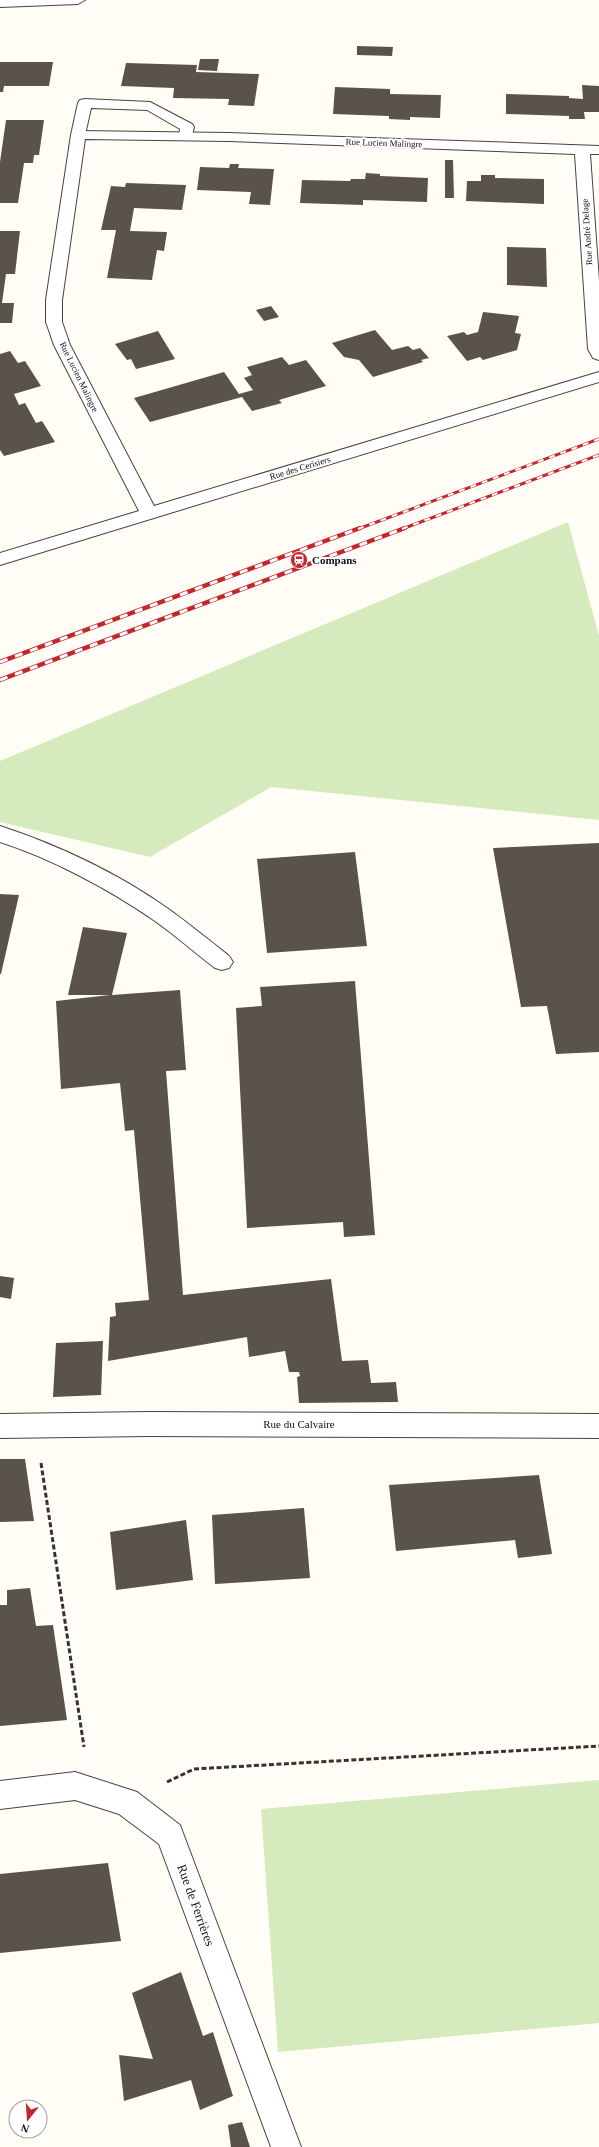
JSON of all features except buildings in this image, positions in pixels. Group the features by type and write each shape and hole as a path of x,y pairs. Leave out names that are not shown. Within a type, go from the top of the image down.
{"street":[{"path":"0,3 78,0"},
{"name":"Rue Lucien Malingre","path":"149,514 62,345 54,322 54,300 78,135 85,103 150,106 187,127 186,136"},
{"name":"Rue Lucien Malingre","path":"78,135 186,136 582,150"},
{"path":"582,150 599,150"},
{"name":"Rue André Delage","path":"582,150 596,349 599,355"},
{"name":"Rue des Cerisiers","path":"0,559 599,377"},
{"path":"0,834 37,846 93,874 159,913 222,962"},
{"name":"Rue du Calvaire","path":"0,1426 156,1424 599,1426"},
{"name":"Rue de Ferrières","path":"0,1795 75,1786 127,1802 170,1835 286,2147"}],"path":[{"path":"35,1426 90,1791"},
{"path":"127,1802 194,1769 599,1746"}],"green space":[{"path":"568,522 599,636 599,820 271,787 150,857 0,822 0,761"},
{"path":"599,1780 599,2023 278,2052 261,1809"}],"railway":[{"path":"358,529 599,439"},
{"path":"402,529 599,455"},
{"path":"0,662 360,528"},
{"path":"0,680 405,528"}],"place":[{"name":"Compans","path":"299,560"}]}
